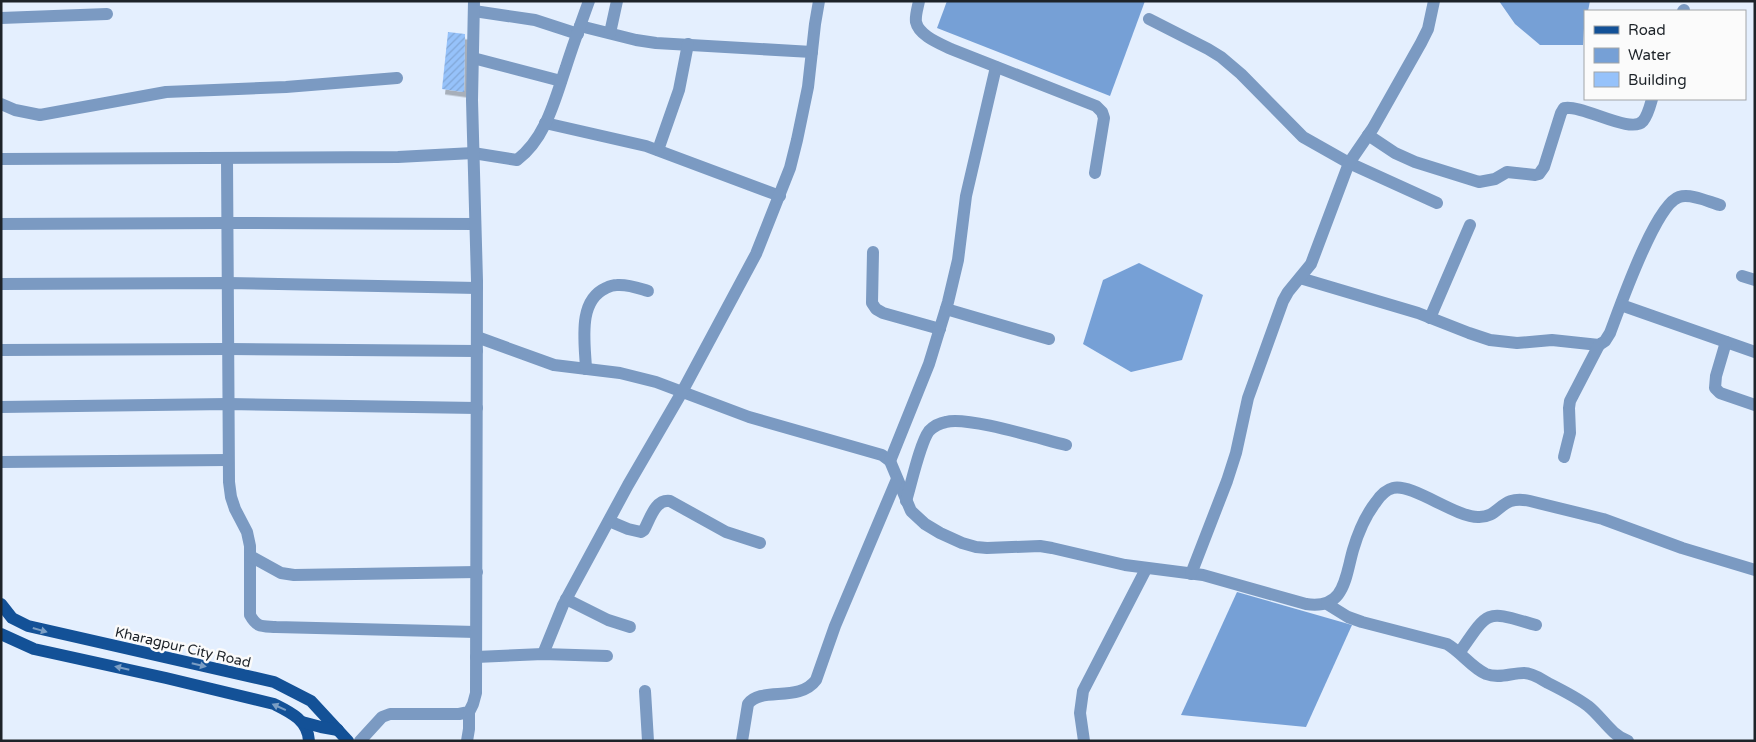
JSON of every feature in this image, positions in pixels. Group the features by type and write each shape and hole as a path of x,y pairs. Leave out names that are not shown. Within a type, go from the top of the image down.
{"main road":[{"name":"Kharagpur City Road","path":"1,604 12,618 28,626 274,682 311,701 348,741"},
{"path":"1,634 34,649 274,704 290,712 302,722 309,731 309,741"},
{"path":"302,722 321,728 338,730"}],"street":[{"path":"1,159 398,157 473,153 517,160 531,147 545,123 589,1"},
{"path":"610,33 617,1"},
{"path":"543,654 566,599 682,392 756,254 780,196 797,140 808,87 819,1"},
{"path":"919,1 916,22 919,29 930,38 951,49 1096,106 1102,112 1104,118 1095,172"},
{"path":"1191,574 1227,481 1236,453 1248,398 1271,330 1288,292 1311,264 1349,163 1368,136 1428,29 1434,1"},
{"path":"467,741 469,712 476,693 477,288 473,153 474,6 579,30 610,33 649,42 812,52"},
{"path":"1,18 107,14"},
{"path":"1150,20 1221,57 1241,74 1303,137 1349,163 1437,203"},
{"path":"658,150 679,90 688,44"},
{"path":"473,58 561,82"},
{"path":"890,461 928,364 946,309 958,260 966,196 996,67"},
{"path":"1,104 15,110 40,115 166,92 295,86 397,78"},
{"path":"1368,136 1395,153 1415,162 1479,182 1495,179 1507,172 1535,175 1540,174 1544,167 1564,108 1580,109 1620,122 1638,124 1647,115 1652,100"},
{"path":"545,123 658,150 780,196"},
{"path":"227,158 228,460 230,497 247,532 250,556 250,615 254,623 261,626 476,632"},
{"path":"1300,278 1366,296 1490,340 1504,342 1552,340 1599,345 1605,342 1610,333 1653,230 1667,206 1674,200 1686,196 1720,205"},
{"path":"1,224 475,224"},
{"path":"1430,318 1470,225"},
{"path":"874,252 872,303 876,309 883,313 940,329"},
{"path":"1,284 228,283 477,288"},
{"path":"586,370 586,320 589,303 592,298 600,291 613,285 628,286 648,291"},
{"path":"1621,305 1755,352"},
{"path":"946,309 1049,339"},
{"path":"477,337 554,364 586,370 620,373 656,382 749,417 872,452 890,461 911,511 925,524 947,536 976,547 1040,546 1146,569 1220,579 1317,606 1327,604 1339,594 1365,518 1379,497 1387,490 1394,487 1402,487 1466,515 1478,517 1487,516 1512,500 1530,501 1602,518 1682,548 1755,570"},
{"path":"1726,342 1716,376 1715,388 1720,393 1755,405"},
{"path":"1564,457 1570,433 1570,401 1599,345"},
{"path":"1,350 477,351"},
{"path":"1,407 228,404 477,408"},
{"path":"906,501 924,441 929,431 946,421 974,423 1066,445"},
{"path":"1,462 228,460"},
{"path":"742,741 748,704 751,700 770,695 800,692 811,688 816,680 835,626 897,479"},
{"path":"609,521 628,530 641,532 660,502 670,500 726,532 760,544"},
{"path":"250,556 281,573 294,575 477,572"},
{"path":"1084,741 1080,713 1083,691 1146,569"},
{"path":"566,599 608,620 630,627"},
{"path":"1327,604 1348,617 1362,622 1447,644 1487,674 1495,676 1526,673 1535,676 1578,700 1599,716 1615,735 1628,741"},
{"path":"1460,652 1478,625 1492,615 1505,616 1536,624"},
{"path":"476,656 543,654 607,656"},
{"path":"645,691 648,741"},
{"path":"360,741 382,717 390,714 459,714 469,712"}],"water":[{"path":"947,1 1145,1 1110,96 937,28"},
{"path":"1499,1 1590,1 1588,10 1584,10 1583,45 1540,45 1515,24"},
{"path":"1139,263 1203,295 1182,360 1131,372 1083,344 1103,280"},
{"path":"1237,592 1352,625 1306,727 1181,715"}],"building":[{"path":"448,32 465,34 464,92 442,89"}]}
